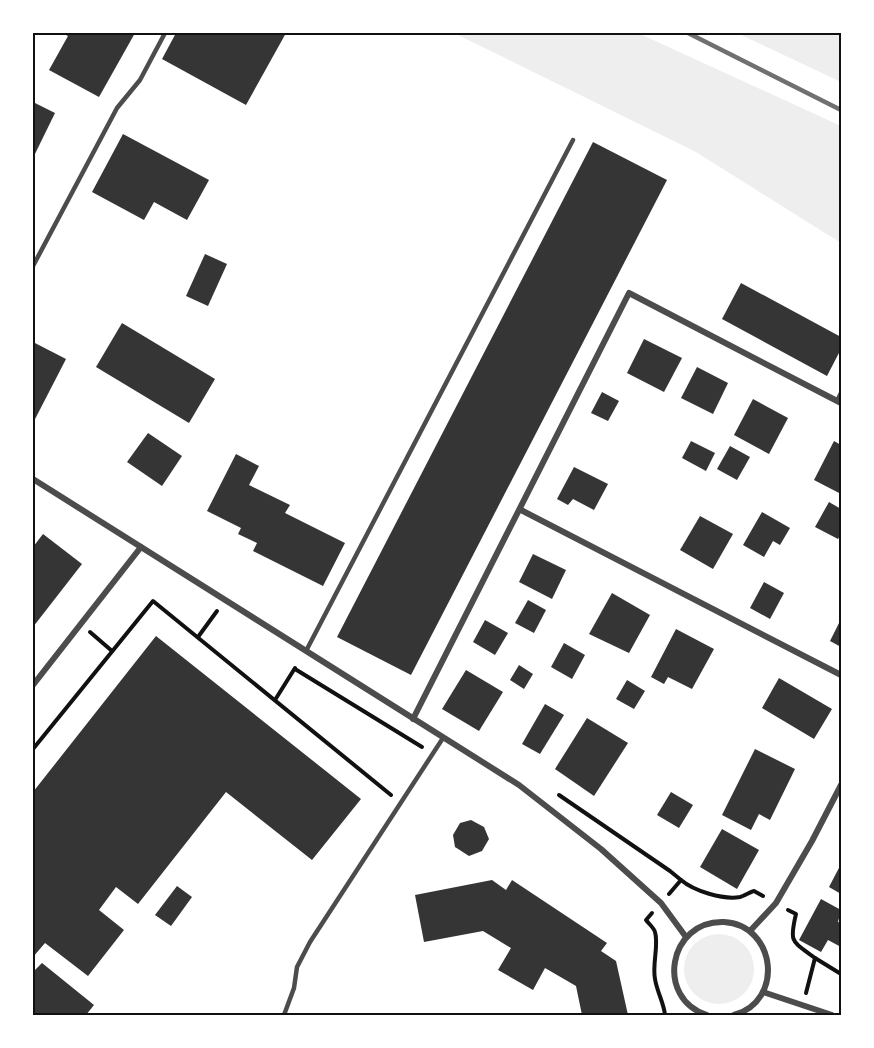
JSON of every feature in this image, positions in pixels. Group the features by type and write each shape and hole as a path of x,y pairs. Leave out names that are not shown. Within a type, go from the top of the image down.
{"street":[{"path":"414,719 629,293 839,402"},
{"path":"33,479 519,785 602,849 660,903 686,937"},
{"path":"520,510 841,675"},
{"path":"33,685 141,547"},
{"path":"750,931 776,903 812,842 841,785"},
{"path":"703,1014 690,1006 680,994 674,975 677,952 686,937 696,930 715,922 727,922 750,931 764,950 769,967 768,980 763,992 752,1006 734,1015"},
{"path":"763,992 832,1015"}],"lane":[{"path":"33,266 117,108 140,80 165,33"},
{"path":"306,651 573,140"},
{"path":"839,402 841,393"},
{"path":"284,1015 294,988 297,967 310,942 443,738"}],"path":[{"path":"33,749 153,602 401,802"},
{"path":"80,624 112,651"},
{"path":"275,700 306,651"},
{"path":"295,669 433,754"},
{"path":"815,958 841,975"}],"shaded area":[{"path":"454,33 638,33 841,126 841,243 696,152"},
{"path":"737,33 841,33 841,82"},
{"path":"726,934 739,940 748,949 752,955 754,969 752,983 744,994 733,1002 712,1004 694,994 686,983 684,962 694,944 705,936"}],"building":[{"path":"62,33 135,33 99,97 49,70 68,36"},
{"path":"176,33 286,33 246,105 162,59"},
{"path":"33,102 55,113 33,158"},
{"path":"123,134 209,180 187,220 154,202 144,220 92,192"},
{"path":"593,142 667,180 411,675 337,637"},
{"path":"205,254 227,264 208,306 186,296"},
{"path":"741,283 841,337 841,349 827,376 722,319"},
{"path":"122,323 215,379 189,423 96,367"},
{"path":"644,339 682,358 664,392 627,373"},
{"path":"33,342 66,359 33,423"},
{"path":"697,367 728,383 713,414 681,398"},
{"path":"602,392 619,401 608,421 591,413"},
{"path":"753,399 788,418 769,454 734,435"},
{"path":"148,433 182,456 162,486 127,462"},
{"path":"691,441 715,453 706,471 682,458"},
{"path":"834,441 841,445 841,494 814,480"},
{"path":"730,446 750,457 737,480 717,469"},
{"path":"236,454 259,466 249,485 290,505 285,513 345,543 323,586 253,551 257,543 238,534 241,528 207,511"},
{"path":"574,467 608,484 594,510 573,499 568,505 557,499"},
{"path":"829,502 841,509 841,534 838,539 815,527"},
{"path":"762,512 790,528 780,545 773,541 764,557 743,545"},
{"path":"700,516 733,534 713,569 680,550"},
{"path":"43,534 82,564 33,627 33,547"},
{"path":"533,554 566,570 552,599 519,582"},
{"path":"764,582 784,593 770,619 750,608"},
{"path":"612,593 650,615 629,653 589,634"},
{"path":"528,600 546,610 534,633 515,623"},
{"path":"841,619 841,647 830,641"},
{"path":"485,620 508,633 495,655 473,642"},
{"path":"676,629 714,649 692,689 668,677 664,684 651,677"},
{"path":"156,636 361,799 312,860 226,792 138,904 116,887 99,910 124,930 88,976 45,943 33,957 33,792"},
{"path":"564,643 585,655 572,679 551,667"},
{"path":"519,665 533,674 524,689 510,680"},
{"path":"466,670 503,692 479,731 442,709"},
{"path":"779,678 832,709 814,739 762,708"},
{"path":"627,680 645,691 634,709 616,699"},
{"path":"545,704 564,715 540,754 522,744"},
{"path":"587,718 628,743 594,796 555,769"},
{"path":"755,749 795,769 770,820 759,814 751,830 722,815"},
{"path":"671,792 693,805 679,828 657,815"},
{"path":"471,820 484,827 489,839 482,851 469,856 455,847 453,835 460,823"},
{"path":"722,829 759,850 737,889 700,867"},
{"path":"841,864 841,894 829,887"},
{"path":"492,880 506,890 512,880 607,943 601,951 616,961 628,1015 582,1015 576,986 545,968 533,990 498,970 511,948 483,931 424,942 415,895"},
{"path":"177,886 192,897 171,926 155,915"},
{"path":"821,899 841,910 838,922 841,923 841,947 828,940 821,952 799,940"},
{"path":"42,963 94,1005 86,1015 33,1015 33,972"}],"railway":[{"path":"688,33 841,110"}]}
